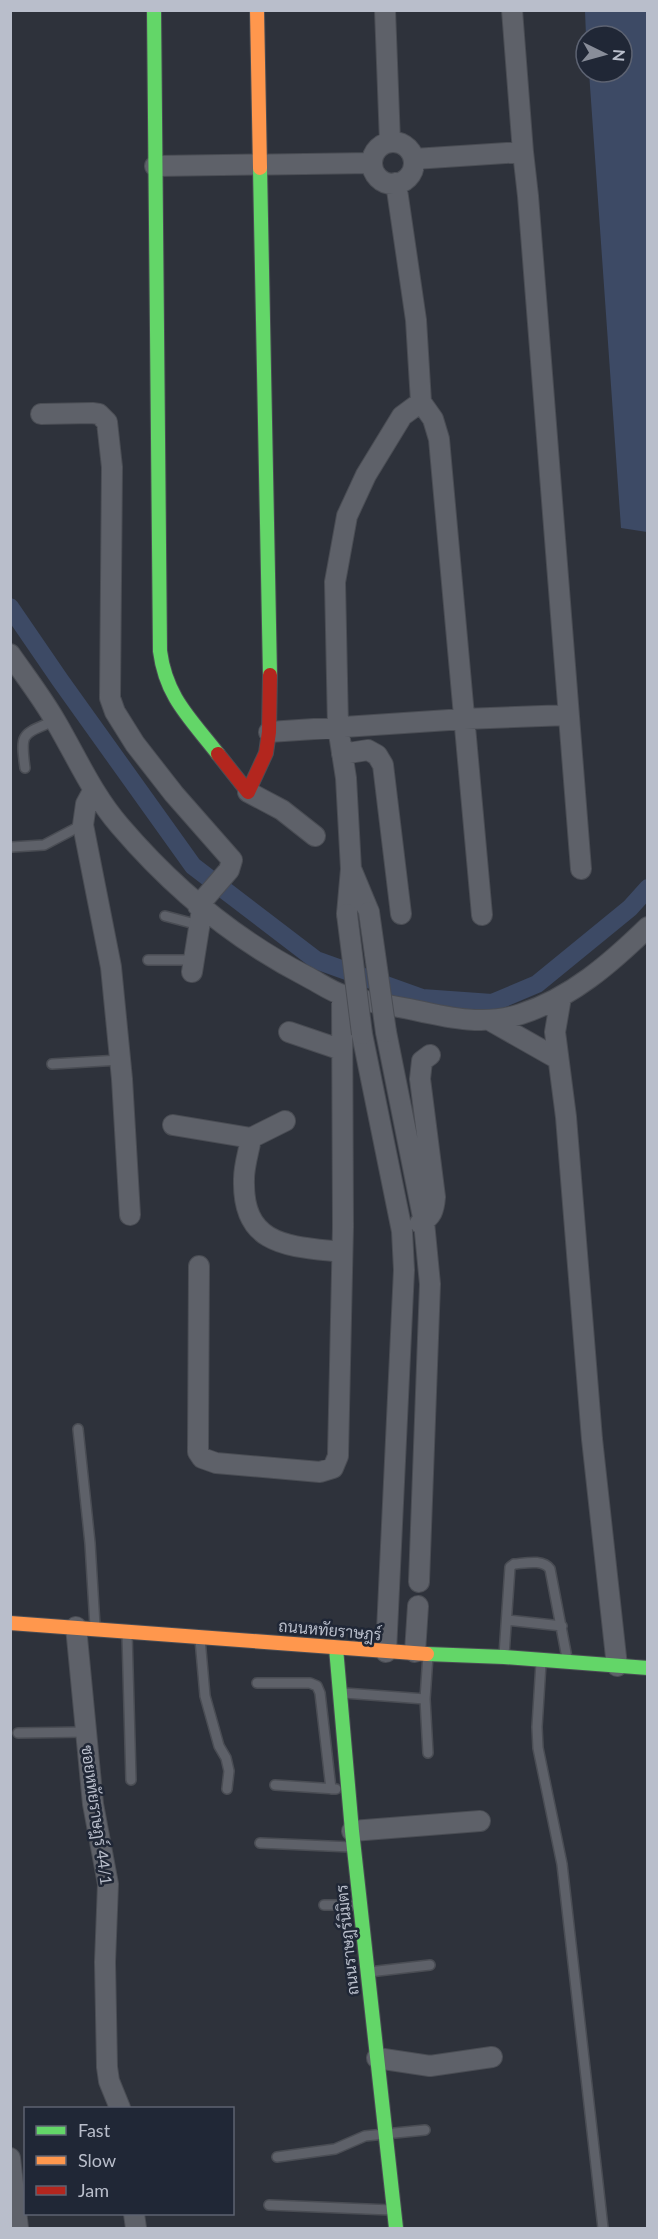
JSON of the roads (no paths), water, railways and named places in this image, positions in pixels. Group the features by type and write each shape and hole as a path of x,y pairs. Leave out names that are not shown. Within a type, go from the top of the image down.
{"street":[{"path":"154,10 159,651 163,673 173,696 248,792 282,810 315,836"},
{"path":"248,792 266,753 269,732 270,627 257,10"},
{"path":"385,10 390,142"},
{"path":"512,10 581,869"},
{"path":"390,142 404,145 414,159 409,176 396,183 383,181 377,176 372,163 377,149 390,142"},
{"path":"414,159 523,152"},
{"path":"155,166 372,163"},
{"path":"396,183 416,320 421,402 433,419 438,439 482,915"},
{"path":"386,1652 404,1270 402,1231 362,1034 347,914 351,869 346,778 338,727 335,582 347,516 366,475 402,416 421,402"},
{"path":"41,414 92,412 99,414 107,422 112,467 112,706 135,744 230,858 232,864 200,913 193,966"},
{"path":"10,654 56,720 93,791 120,826 200,913 281,963 342,995 441,1016 491,1020 521,1014 561,997 619,955 648,927"},
{"path":"269,732 464,719 568,715"},
{"path":"342,754 368,750 377,755 382,765 401,914"},
{"path":"93,791 86,804 83,825 111,967 120,1060 130,1215"},
{"path":"351,869 369,912 386,1032 424,1222 430,1284 419,1582"},
{"path":"200,1266 198,1452 202,1458 216,1463 320,1472 333,1468 338,1456 342,1252 342,995"},
{"path":"561,997 555,1032 566,1117 592,1439 617,1666"},
{"path":"491,1020 558,1059"},
{"path":"289,1032 342,1050"},
{"path":"402,1231 424,1222 434,1210 435,1197 420,1079 422,1061 430,1055"},
{"path":"173,1125 251,1138 285,1121"},
{"path":"251,1138 244,1178 246,1206 254,1225 264,1236 279,1242 298,1247 342,1252"},
{"path":"390,1560 419,1560"},
{"path":"418,1606 422,1653"},
{"name":"ถนนหทัยราษฎร์","path":"10,1623 386,1652 504,1657 648,1668"},
{"name":"ซอยหทัยราษฎร์ 44/1","path":"86,1628 86,1732 93,1804 108,1884 105,1962 107,2067 109,2081 119,2107"},
{"name":"ถนนราษฎร์นิมิตร","path":"336,1648 366,1972 396,2229"},
{"path":"353,1839 480,1821"},
{"path":"377,2058 430,2066 492,2057"},
{"path":"10,2158 18,2229"}],"lane":[{"path":"25,768 23,737 56,720"},
{"path":"12,847 44,845 83,825"},
{"path":"165,916 200,913"},
{"path":"148,960 193,966"},
{"path":"52,1064 120,1060"},
{"path":"78,1429 90,1543 86,1628"},
{"path":"504,1657 510,1567 514,1564 541,1563 550,1569 568,1663"},
{"path":"507,1620 562,1626"},
{"path":"127,1631 131,1780"},
{"path":"200,1637 205,1696 219,1746 226,1758 227,1789"},
{"path":"422,1653 428,1753"},
{"path":"541,1660 538,1748 561,1864 603,2229"},
{"path":"257,1683 310,1683 317,1686 321,1693 331,1789"},
{"path":"339,1693 425,1699"},
{"path":"18,1733 86,1732"},
{"path":"275,1785 348,1790"},
{"path":"260,1843 353,1839"},
{"path":"324,1905 360,1905"},
{"path":"366,1972 430,1965"},
{"path":"277,2157 322,2151 365,2136 425,2130"},
{"path":"269,2205 394,2210"}],"water":[{"path":"585,11 647,11 647,532 621,528 590,84 634,84 634,24 586,24"}],"waterway":[{"path":"10,607 193,866 316,960 422,998 492,1003 537,984 630,908 648,888"}]}
